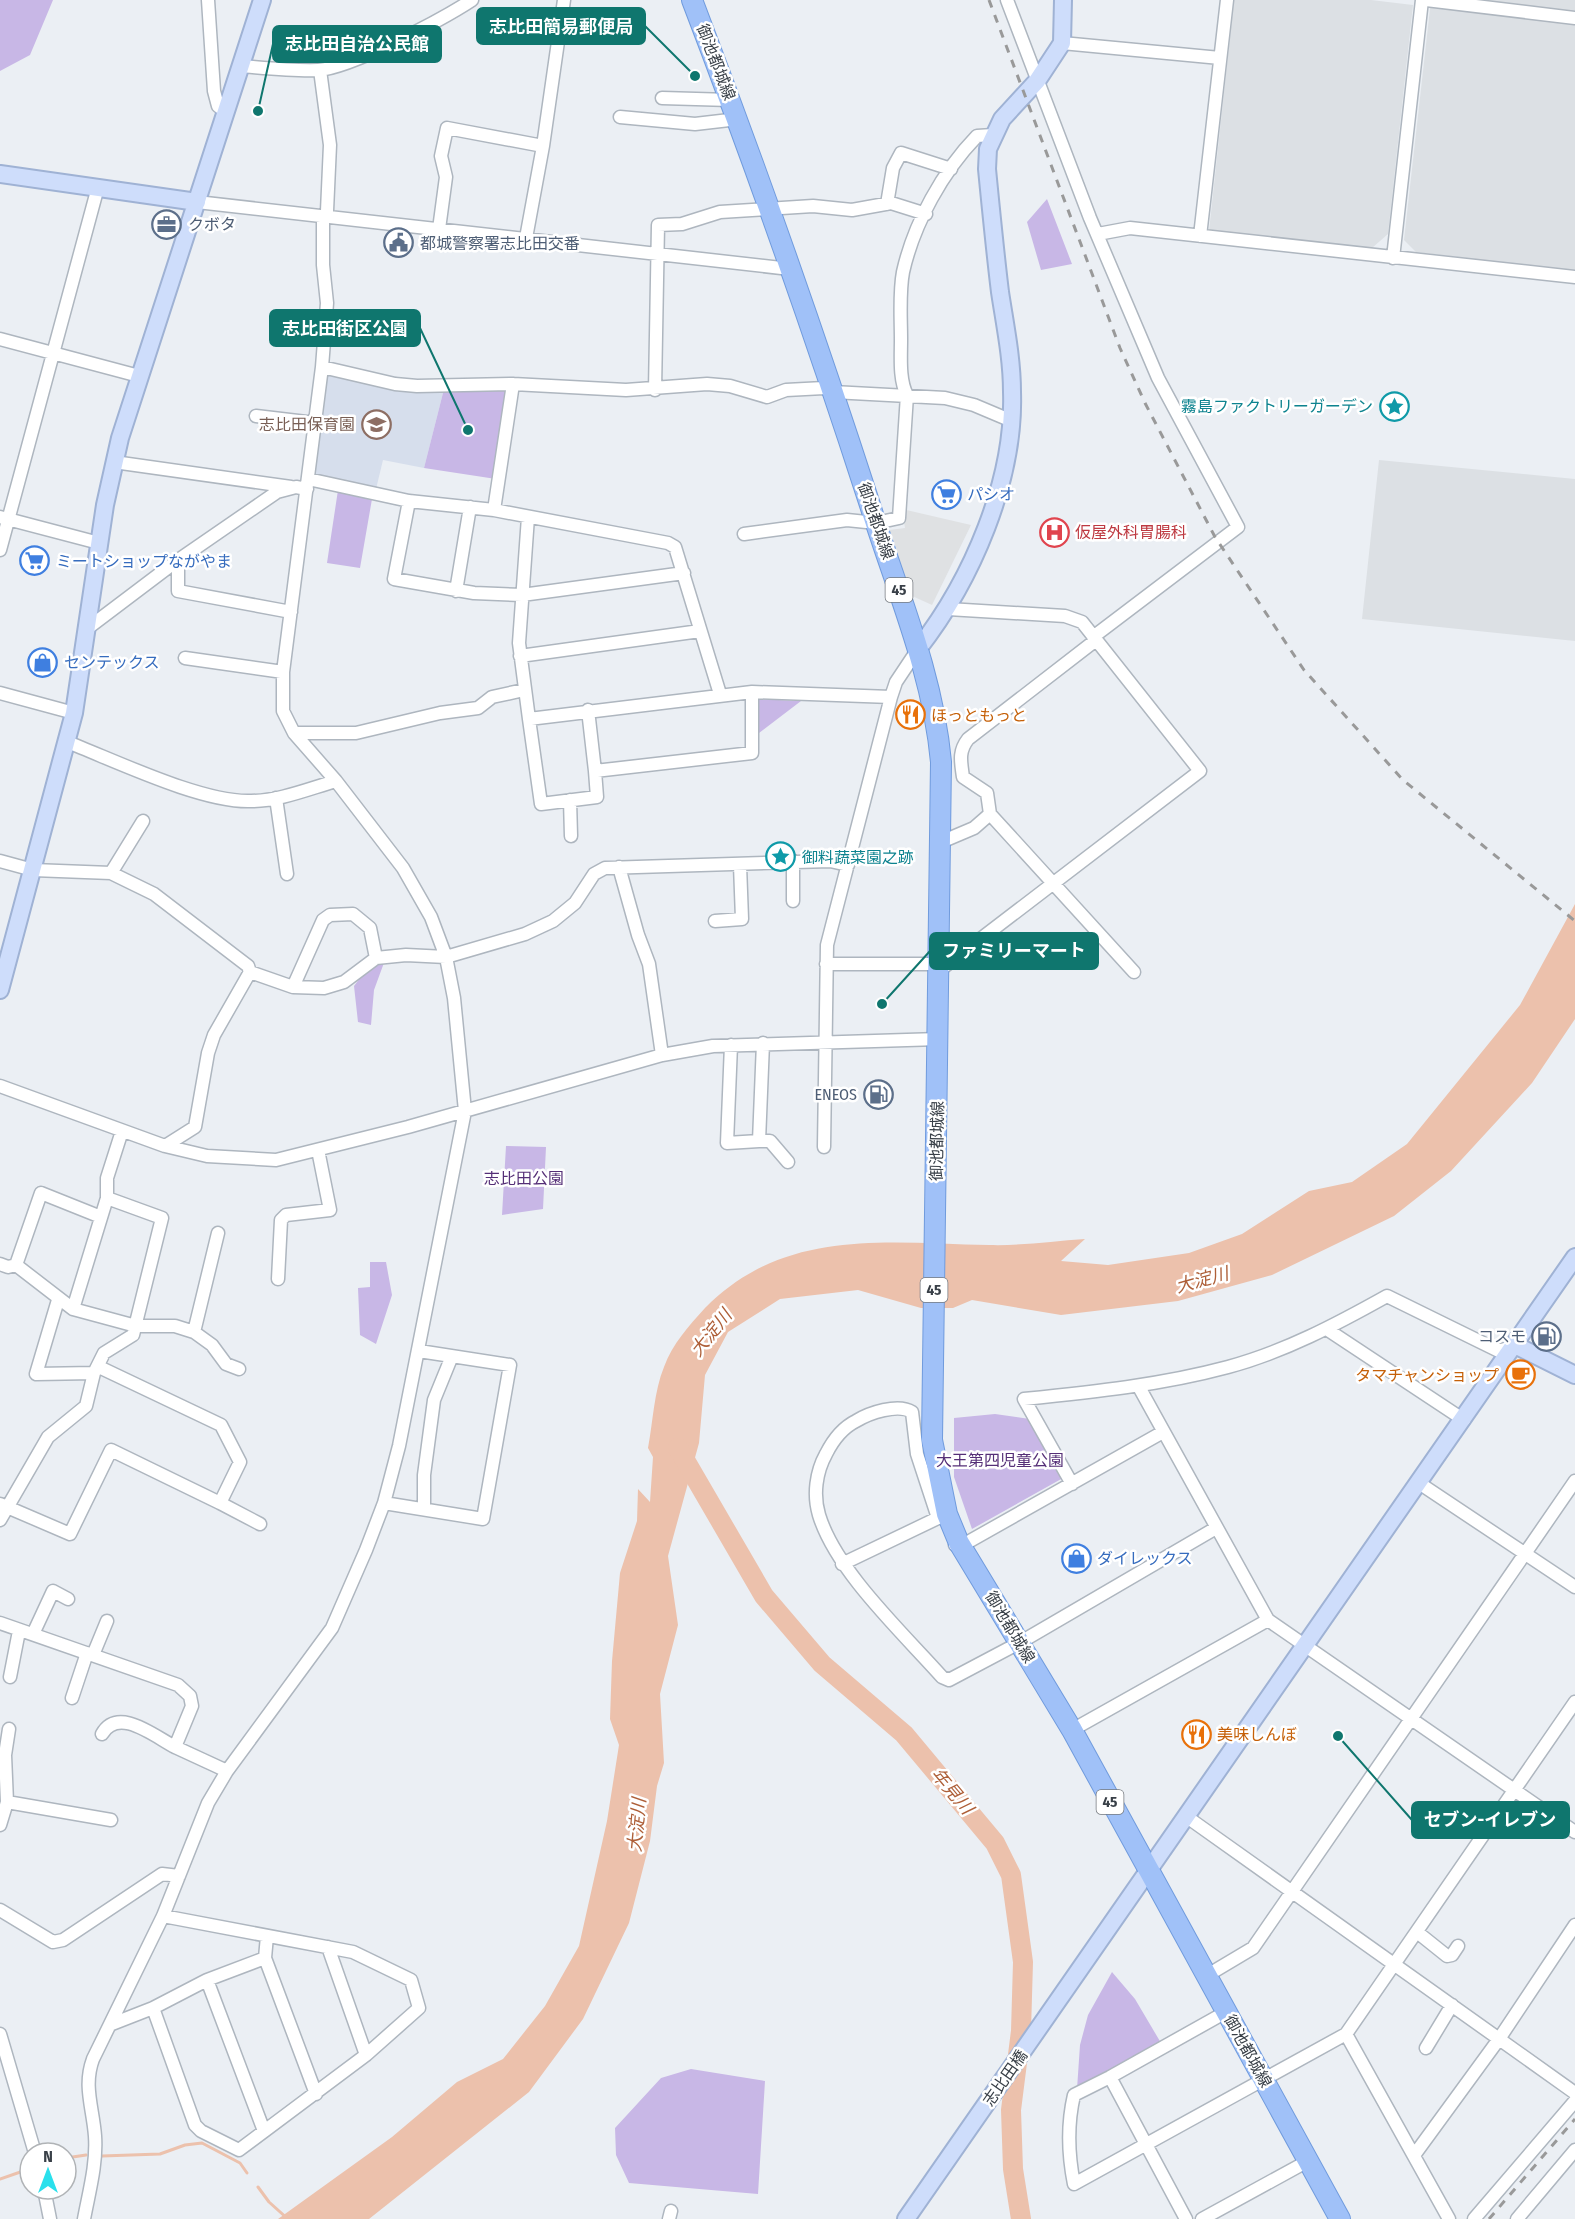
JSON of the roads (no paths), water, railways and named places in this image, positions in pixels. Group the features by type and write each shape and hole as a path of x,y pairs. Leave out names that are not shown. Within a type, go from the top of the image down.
{"main road":[{"name":"御池都城線","path":"692,0 771,210 833,392 918,649 937,721 941,762 941,842 932,1440 947,1514 961,1546 1071,1730 1340,2219"}],"street":[{"path":"208,0 214,91 218,106 225,111"},
{"path":"0,986 74,713 99,543 114,462 139,376 262,0"},
{"path":"240,66 320,70 335,66 404,37 472,0"},
{"path":"526,238 543,146 564,0"},
{"path":"1007,0 1098,234 1158,378 1238,527 1094,638 968,739 962,747 960,756 963,777 987,793 990,814 1134,972"},
{"path":"824,1147 826,964 832,922 891,697 896,682 948,609 999,493 1010,444 1012,391 987,169 993,135 1002,119 1037,81 1062,43 1063,0"},
{"path":"1200,236 1227,0"},
{"path":"1393,258 1424,0 1575,18"},
{"path":"1062,43 1220,58"},
{"path":"84,2219 95,2157 88,2074 163,1916 208,1803 227,1771 332,1628 384,1503 419,1351 465,1111 454,998 446,957 431,917 403,868 336,781 294,733 283,711 283,672 304,485 322,367 327,303 323,265 323,217 327,211 330,145 320,70"},
{"path":"662,98 730,100"},
{"path":"620,117 695,124 713,124 738,119"},
{"path":"439,230 446,177 441,156 447,128 543,146"},
{"path":"744,534 847,520 876,523 899,518 907,395 903,388 901,357 901,288 913,239 958,156 977,136 993,135"},
{"path":"887,204 893,168 901,153 951,169"},
{"path":"0,174 197,202 790,269"},
{"path":"0,550 4,518 53,353 98,187"},
{"path":"655,390 658,225 682,224 720,212 813,206 852,210 887,204 926,214"},
{"path":"1098,234 1130,228 1575,278"},
{"path":"0,339 139,376"},
{"path":"322,367 395,384 513,384 655,390 707,384 730,386 767,397 786,390 824,388 833,392 907,395 964,403 1011,421"},
{"path":"494,510 513,384"},
{"path":"256,416 315,423"},
{"path":"114,462 494,510 668,543 675,547 684,573 720,694"},
{"path":"88,628 174,563 277,492 304,485"},
{"path":"409,501 394,579 456,591 522,595 684,573"},
{"path":"456,591 470,507"},
{"path":"528,517 520,656 541,804 597,797 588,710"},
{"path":"4,518 99,543"},
{"path":"174,563 178,568 178,591 291,612"},
{"path":"826,964 940,967 1055,883 1200,771 1082,622 1065,616 948,609"},
{"path":"520,656 700,631"},
{"path":"185,658 283,672"},
{"path":"294,733 356,733 478,708 492,698 524,690"},
{"path":"529,718 752,692 891,697"},
{"path":"595,771 752,753 752,692"},
{"path":"0,693 74,713"},
{"path":"67,742 190,789 229,801 276,798 336,781"},
{"path":"276,798 287,874"},
{"path":"570,800 571,836"},
{"path":"941,842 974,828 990,814"},
{"path":"111,873 143,821"},
{"path":"0,861 33,870 111,873 154,894 248,966 250,972 214,1035 208,1053 195,1127 165,1146"},
{"path":"250,972 293,987 324,988 344,982 376,958 406,955 446,957 525,934 553,921 575,903 594,874 605,868 740,865 793,861 830,861 848,865"},
{"path":"793,861 793,901"},
{"path":"715,921 742,919 740,865"},
{"path":"619,867 649,964 662,1055"},
{"path":"293,987 323,920 330,915 353,914 370,928 376,958"},
{"path":"0,1086 165,1146 207,1156 254,1161 276,1160 465,1111 662,1055 763,1043 939,1039"},
{"path":"759,1141 763,1043"},
{"path":"731,1045 727,1143 770,1141 788,1162"},
{"path":"73,1309 107,1198 107,1178 122,1131"},
{"path":"278,1279 281,1220 286,1215 330,1210 318,1150"},
{"path":"16,1265 41,1193 101,1217"},
{"path":"0,1520 4,1505 48,1437 86,1406 104,1353 133,1335 136,1326 162,1218 107,1198"},
{"path":"194,1332 218,1233"},
{"name":"志比田橋","path":"906,2219 1575,1257"},
{"path":"0,1264 8,1267 16,1265"},
{"path":"16,1265 58,1300 73,1309 136,1326 175,1326 194,1332 212,1345 226,1364 239,1370"},
{"path":"1072,1484 1024,1399 1139,1387 1230,1367 1328,1330 1387,1296 1499,1351 1515,1345 1575,1375"},
{"path":"58,1300 36,1374 97,1370 221,1425 240,1462 220,1503"},
{"path":"1328,1330 1464,1419"},
{"path":"384,1503 483,1519 510,1365 419,1351"},
{"path":"424,1508 424,1475 434,1400 452,1356"},
{"path":"1139,1387 1215,1528 1268,1620 1575,1832"},
{"path":"1163,1432 961,1546 950,1544 938,1518 917,1454 912,1412 900,1410 868,1413 847,1425 832,1443 819,1466 816,1490 819,1515 842,1564 942,1677 949,1680 1019,1643 1215,1528"},
{"path":"4,1505 70,1534 111,1450 260,1524"},
{"path":"1206,1976 1253,1948 1575,1481"},
{"path":"1419,1483 1575,1587"},
{"path":"842,1564 938,1518"},
{"path":"33,1634 53,1591 68,1599"},
{"path":"1071,1730 1268,1620"},
{"path":"72,1698 90,1654 107,1621"},
{"path":"0,1623 178,1685 190,1696 192,1706 175,1747"},
{"path":"10,1677 19,1631"},
{"path":"1226,2012 1110,2078 1074,2095 1070,2113 1068,2153 1074,2184 1346,2034 1575,1702"},
{"path":"102,1734 108,1724 115,1721 127,1722 227,1771"},
{"path":"0,1825 7,1802 5,1755 9,1729"},
{"path":"7,1802 111,1820"},
{"path":"1187,1817 1575,2093"},
{"path":"0,1910 53,1942 63,1940 162,1874 179,1876"},
{"path":"153,2008 195,2125 201,2131 239,2150 366,2055 419,2008 411,1980 353,1952 163,1916"},
{"path":"1415,2154 1499,2039 1575,1925"},
{"path":"1417,1932 1447,1956 1452,1955 1458,1946"},
{"path":"267,1936 265,1958 316,2094"},
{"path":"328,1947 366,2055"},
{"path":"112,2024 153,2008 207,1980 265,1958"},
{"path":"207,1980 264,2131"},
{"path":"1426,2048 1452,2006"},
{"path":"0,2034 31,2141"},
{"path":"1346,2034 1415,2154 1449,2219"},
{"path":"1110,2078 1186,2219"},
{"path":"1474,2219 1575,2101"},
{"path":"1517,2219 1575,2150"},
{"path":"1202,2219 1308,2161"},
{"path":"46,2201 50,2219"}],"water":[{"name":"大淀川","path":"1575,904 1575,1019 1532,1083 1451,1171 1394,1216 1272,1275 1178,1301 1061,1315 972,1300 953,1308 921,1308 858,1290 780,1299 728,1332 705,1375 699,1443 668,1556 678,1625 660,1694 664,1763 657,1786 650,1841 629,1923 583,2019 529,2092 369,2219 278,2219 392,2137 457,2082 503,2059 545,2006 579,1946 607,1821 619,1745 610,1719 612,1661 620,1573 637,1521 638,1489 650,1502 653,1457 648,1448 661,1376 676,1343 705,1308 736,1282 769,1264 803,1252 838,1245 912,1243 1001,1245 1085,1239 1061,1261 1108,1265 1189,1253 1242,1234 1309,1191 1352,1182 1407,1144 1520,1005"}],"waterway":[{"name":"年見川","path":"678,1448 764,1596 822,1664 904,1734 995,1843 1011,1875 1023,1962 1021,2031 1011,2110 1013,2169 1021,2219"},
{"path":"102,2156 160,2154 185,2145 202,2143 240,2163 247,2173"},
{"path":"78,2156 86,2155"},
{"path":"0,2179 18,2173"},
{"path":"258,2187 269,2202 288,2219"}],"railway":[{"path":"989,0 1120,348 1145,403 1215,537 1304,670 1403,780 1575,921"},
{"path":"1489,2219 1575,2119"}],"place":[{"name":"志比田簡易郵便局","path":"695,76"},
{"name":"志比田自治公民館","path":"258,111"},
{"name":"クボタ","path":"167,224"},
{"name":"都城警察署志比田交番","path":"399,243"},
{"name":"霧島ファクトリーガーデン","path":"1394,406"},
{"name":"志比田保育園","path":"376,424"},
{"name":"志比田街区公園","path":"468,430"},
{"name":"パシオ","path":"946,494"},
{"name":"仮屋外科胃腸科","path":"1054,532"},
{"name":"ミートショップながやま","path":"35,561"},
{"name":"センテックス","path":"43,662"},
{"name":"ほっともっと","path":"910,715"},
{"name":"御料蔬菜園之跡","path":"781,857"},
{"name":"ファミリーマート","path":"882,1004"},
{"name":"ENEOS","path":"878,1094"},
{"name":"コスモ","path":"1547,1336"},
{"name":"タマチャンショップ","path":"1520,1375"},
{"name":"ダイレックス","path":"1076,1558"},
{"name":"美味しんぼ","path":"1196,1734"},
{"name":"セブン-イレブン","path":"1338,1736"}],"park label":[{"name":"志比田公園","path":"524,1178"},
{"name":"大王第四児童公園","path":"1000,1460"}]}
